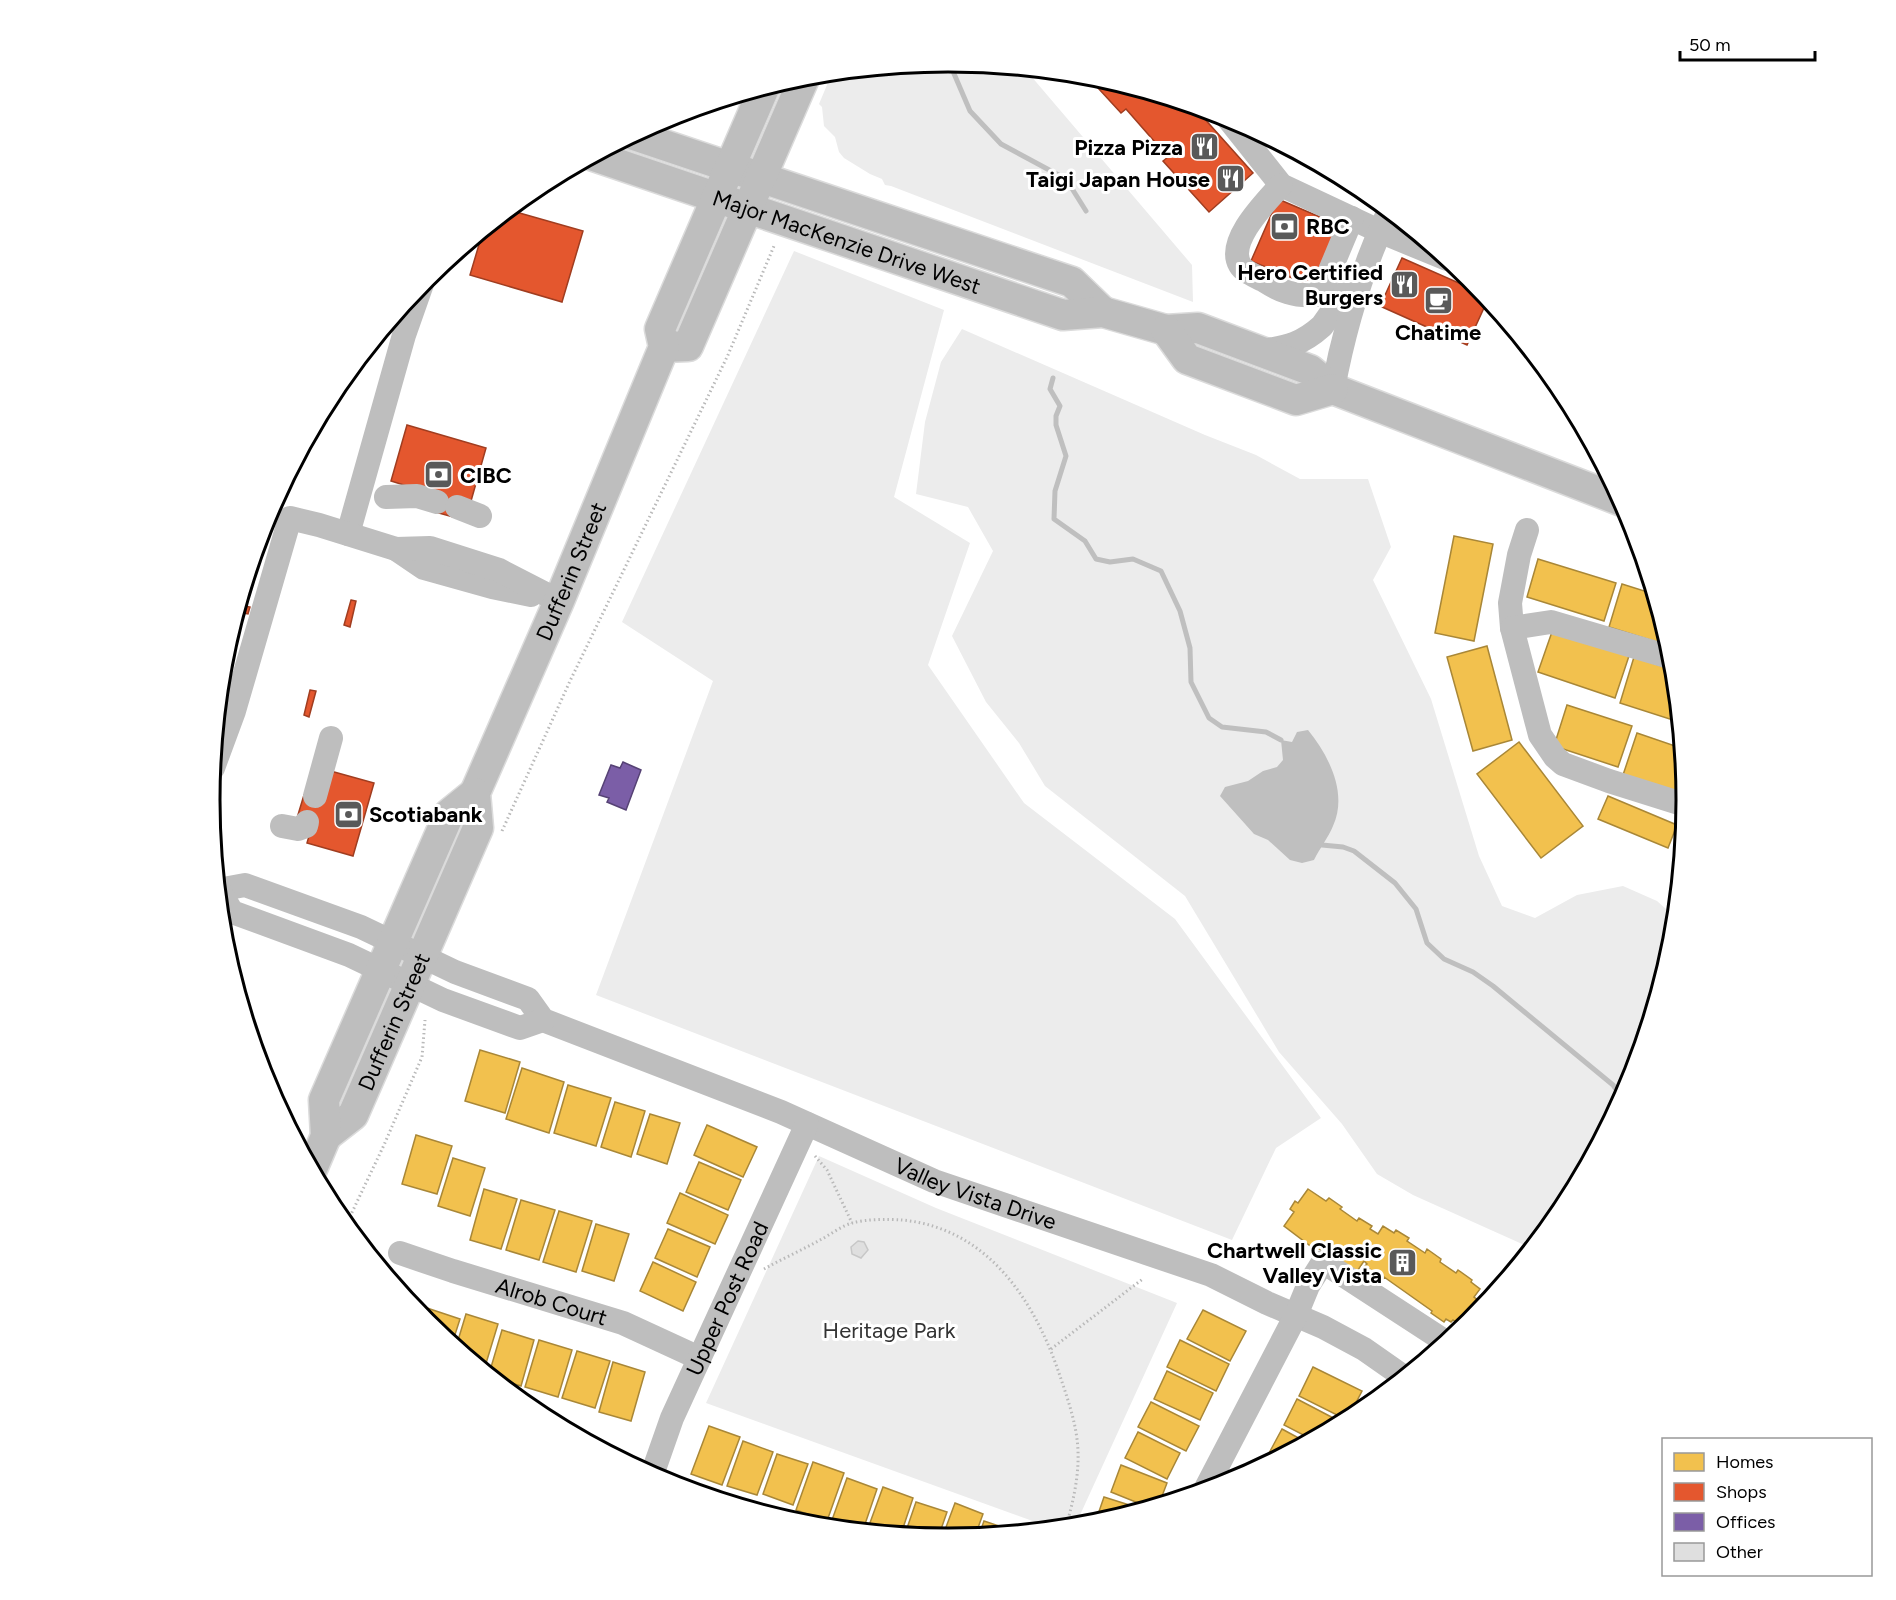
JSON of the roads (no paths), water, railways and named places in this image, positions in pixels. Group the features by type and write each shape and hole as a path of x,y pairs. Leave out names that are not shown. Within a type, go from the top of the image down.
{"main road":[{"path":"664,347 688,346 800,87"},
{"name":"Dufferin Street","path":"316,1160 326,1137 324,1100 449,814 475,793 559,601 664,347 660,329 760,97"},
{"name":"Major MacKenzie Drive West","path":"644,138 1072,282 1103,312"},
{"name":"Major MacKenzie Drive West","path":"604,159 1063,315 1103,312 1166,330 1198,328 1310,370 1333,389 1609,496"},
{"path":"1166,330 1187,359 1296,400 1333,389"},
{"name":"Dufferin Street","path":"326,1137 353,1115 478,828 475,793"}],"street":[{"path":"1240,133 1281,185 1352,218 1384,221 1405,234"},
{"path":"1281,185 1245,229 1238,243 1237,258 1241,267 1280,291 1302,297 1316,295 1324,285 1352,218"},
{"path":"1333,389 1342,342 1384,221"},
{"path":"1262,351 1293,346 1315,332 1322,326 1370,259"},
{"path":"348,534 414,305"},
{"path":"386,497 417,496 480,516"},
{"path":"223,741 234,711 290,518 396,549 424,568 492,587 559,601"},
{"path":"1527,530 1519,555 1510,603 1512,628 1536,725 1543,741 1563,764 1676,802"},
{"path":"1512,628 1551,622 1661,655"},
{"path":"315,796 332,738"},
{"path":"282,826 298,829 306,826 307,822"},
{"name":"Valley Vista Drive","path":"225,889 245,885 361,927 455,972 528,999 543,1020 807,1124 934,1181 1188,1266 1323,1327 1364,1348 1398,1372"},
{"path":"228,905 232,912 349,955 443,1000 520,1028 543,1020"},
{"name":"Upper Post Road","path":"655,1466 672,1418 807,1124"},
{"name":"Alrob Court","path":"400,1253 623,1323 699,1358"},
{"path":"1211,1479 1296,1315 1308,1286 1323,1262 1439,1337"}],"waterway":[{"path":"953,72 970,111 1001,144 1066,179 1086,211"},
{"path":"1053,378 1050,389 1060,406 1056,416 1056,425 1066,456 1055,491 1054,519 1085,541 1096,559 1110,562 1133,559 1161,571 1180,611 1190,648 1191,682 1209,718 1222,727 1266,732 1281,740"},
{"path":"1322,845 1343,847 1354,851 1395,883 1416,909 1427,943 1444,959 1473,972 1493,986 1616,1090"}],"place":[{"name":"Pizza Pizza","path":"1204,147"},
{"name":"Taigi Japan House","path":"1231,179"},
{"name":"RBC","path":"1285,226"},
{"name":"Hero Certified Burgers","path":"1404,285"},
{"name":"Chatime","path":"1438,300"},
{"name":"CIBC","path":"439,475"},
{"name":"Scotiabank","path":"348,814"},
{"name":"Chartwell Classic Valley Vista","path":"1403,1263"}],"park label":[{"name":"Heritage Park","path":"889,1330"}]}
